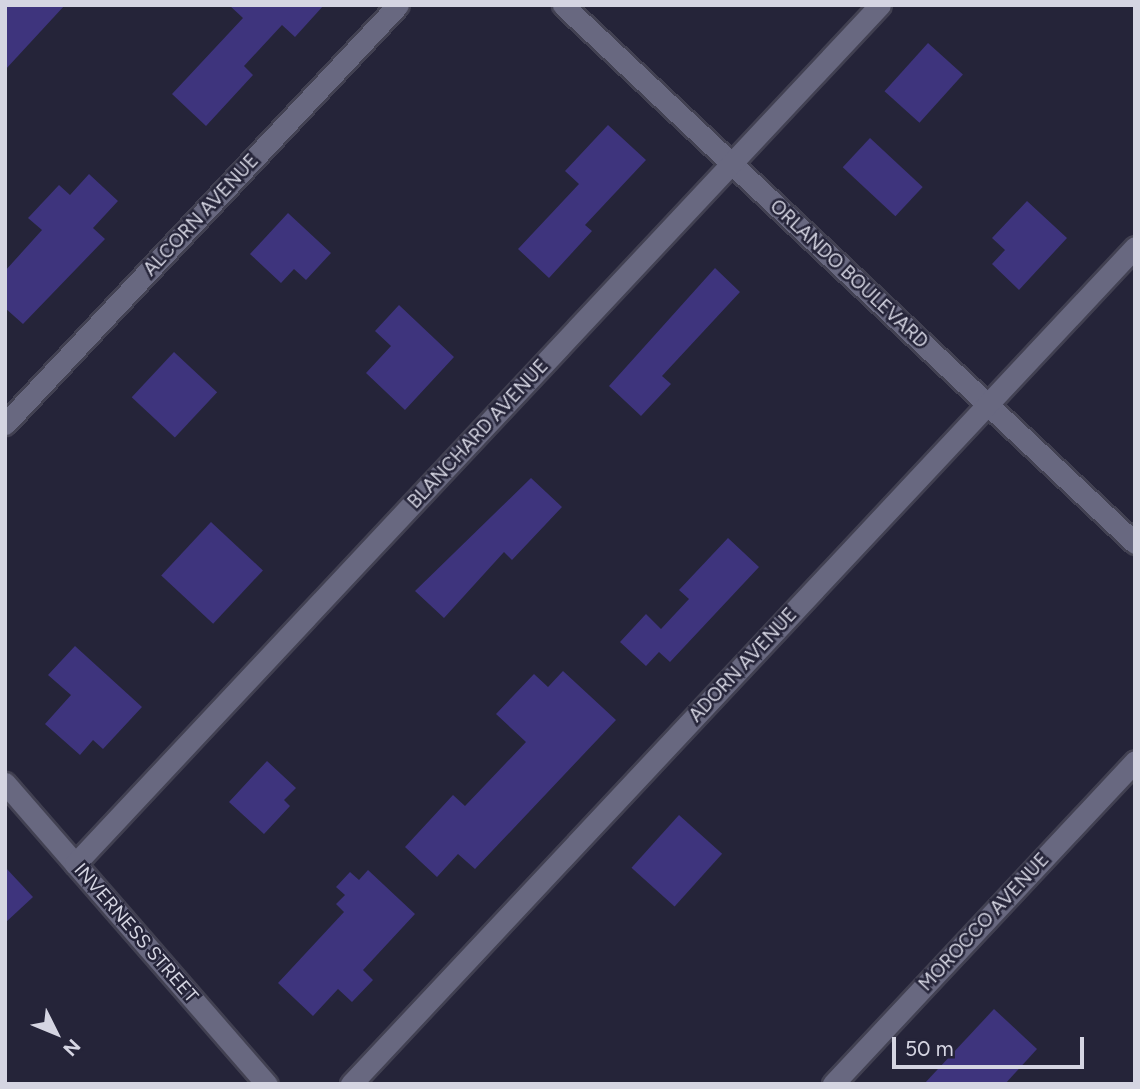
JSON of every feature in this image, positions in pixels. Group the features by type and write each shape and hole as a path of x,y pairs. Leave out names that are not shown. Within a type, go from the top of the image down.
{"street":[{"name":"ALCORN AVENUE","path":"5,424 398,5"},
{"name":"ORLANDO BOULEVARD","path":"563,5 1135,543"},
{"name":"BLANCHARD AVENUE","path":"75,864 880,5"},
{"name":"ADORN AVENUE","path":"351,1084 1135,247"},
{"name":"MOROCCO AVENUE","path":"833,1084 1135,761"},
{"name":"INVERNESS STREET","path":"5,783 267,1084"}],"building":[{"path":"5,5 65,5 5,70"},
{"path":"229,5 324,5 295,37 282,25 244,66 253,75 206,126 172,94 243,18"},
{"path":"928,43 963,74 919,123 885,91"},
{"path":"608,125 646,160 585,225 592,231 549,278 518,249 579,184 565,171"},
{"path":"870,138 923,187 895,216 843,167"},
{"path":"89,174 118,201 93,228 105,239 23,324 5,308 5,271 42,230 28,218 59,185 70,195"},
{"path":"1027,201 1067,238 1019,290 992,264 1005,250 992,238"},
{"path":"288,213 331,253 306,280 294,269 281,283 250,254"},
{"path":"715,268 740,292 662,376 671,384 641,416 609,386"},
{"path":"399,305 454,357 405,410 366,373 391,346 375,331"},
{"path":"174,352 217,392 175,438 132,397"},
{"path":"531,478 562,507 512,560 504,552 444,618 415,591"},
{"path":"211,522 263,570 213,624 161,575"},
{"path":"728,538 759,567 670,662 659,652 646,666 620,642 646,614 661,629 689,599 679,590"},
{"path":"75,646 142,707 103,749 93,740 80,755 45,724 71,695 48,675"},
{"path":"563,671 616,720 475,869 458,854 437,877 405,847 453,795 465,806 526,742 496,714 534,674 548,687"},
{"path":"267,761 296,788 284,800 290,806 264,834 229,802"},
{"path":"679,815 722,854 675,907 631,868"},
{"path":"5,867 33,897 5,923"},
{"path":"368,870 415,914 363,970 373,980 352,1002 338,989 313,1016 278,983 344,912 336,904 345,895 336,887 350,872 359,880"},
{"path":"994,1009 1037,1049 1005,1084 924,1084"}]}
